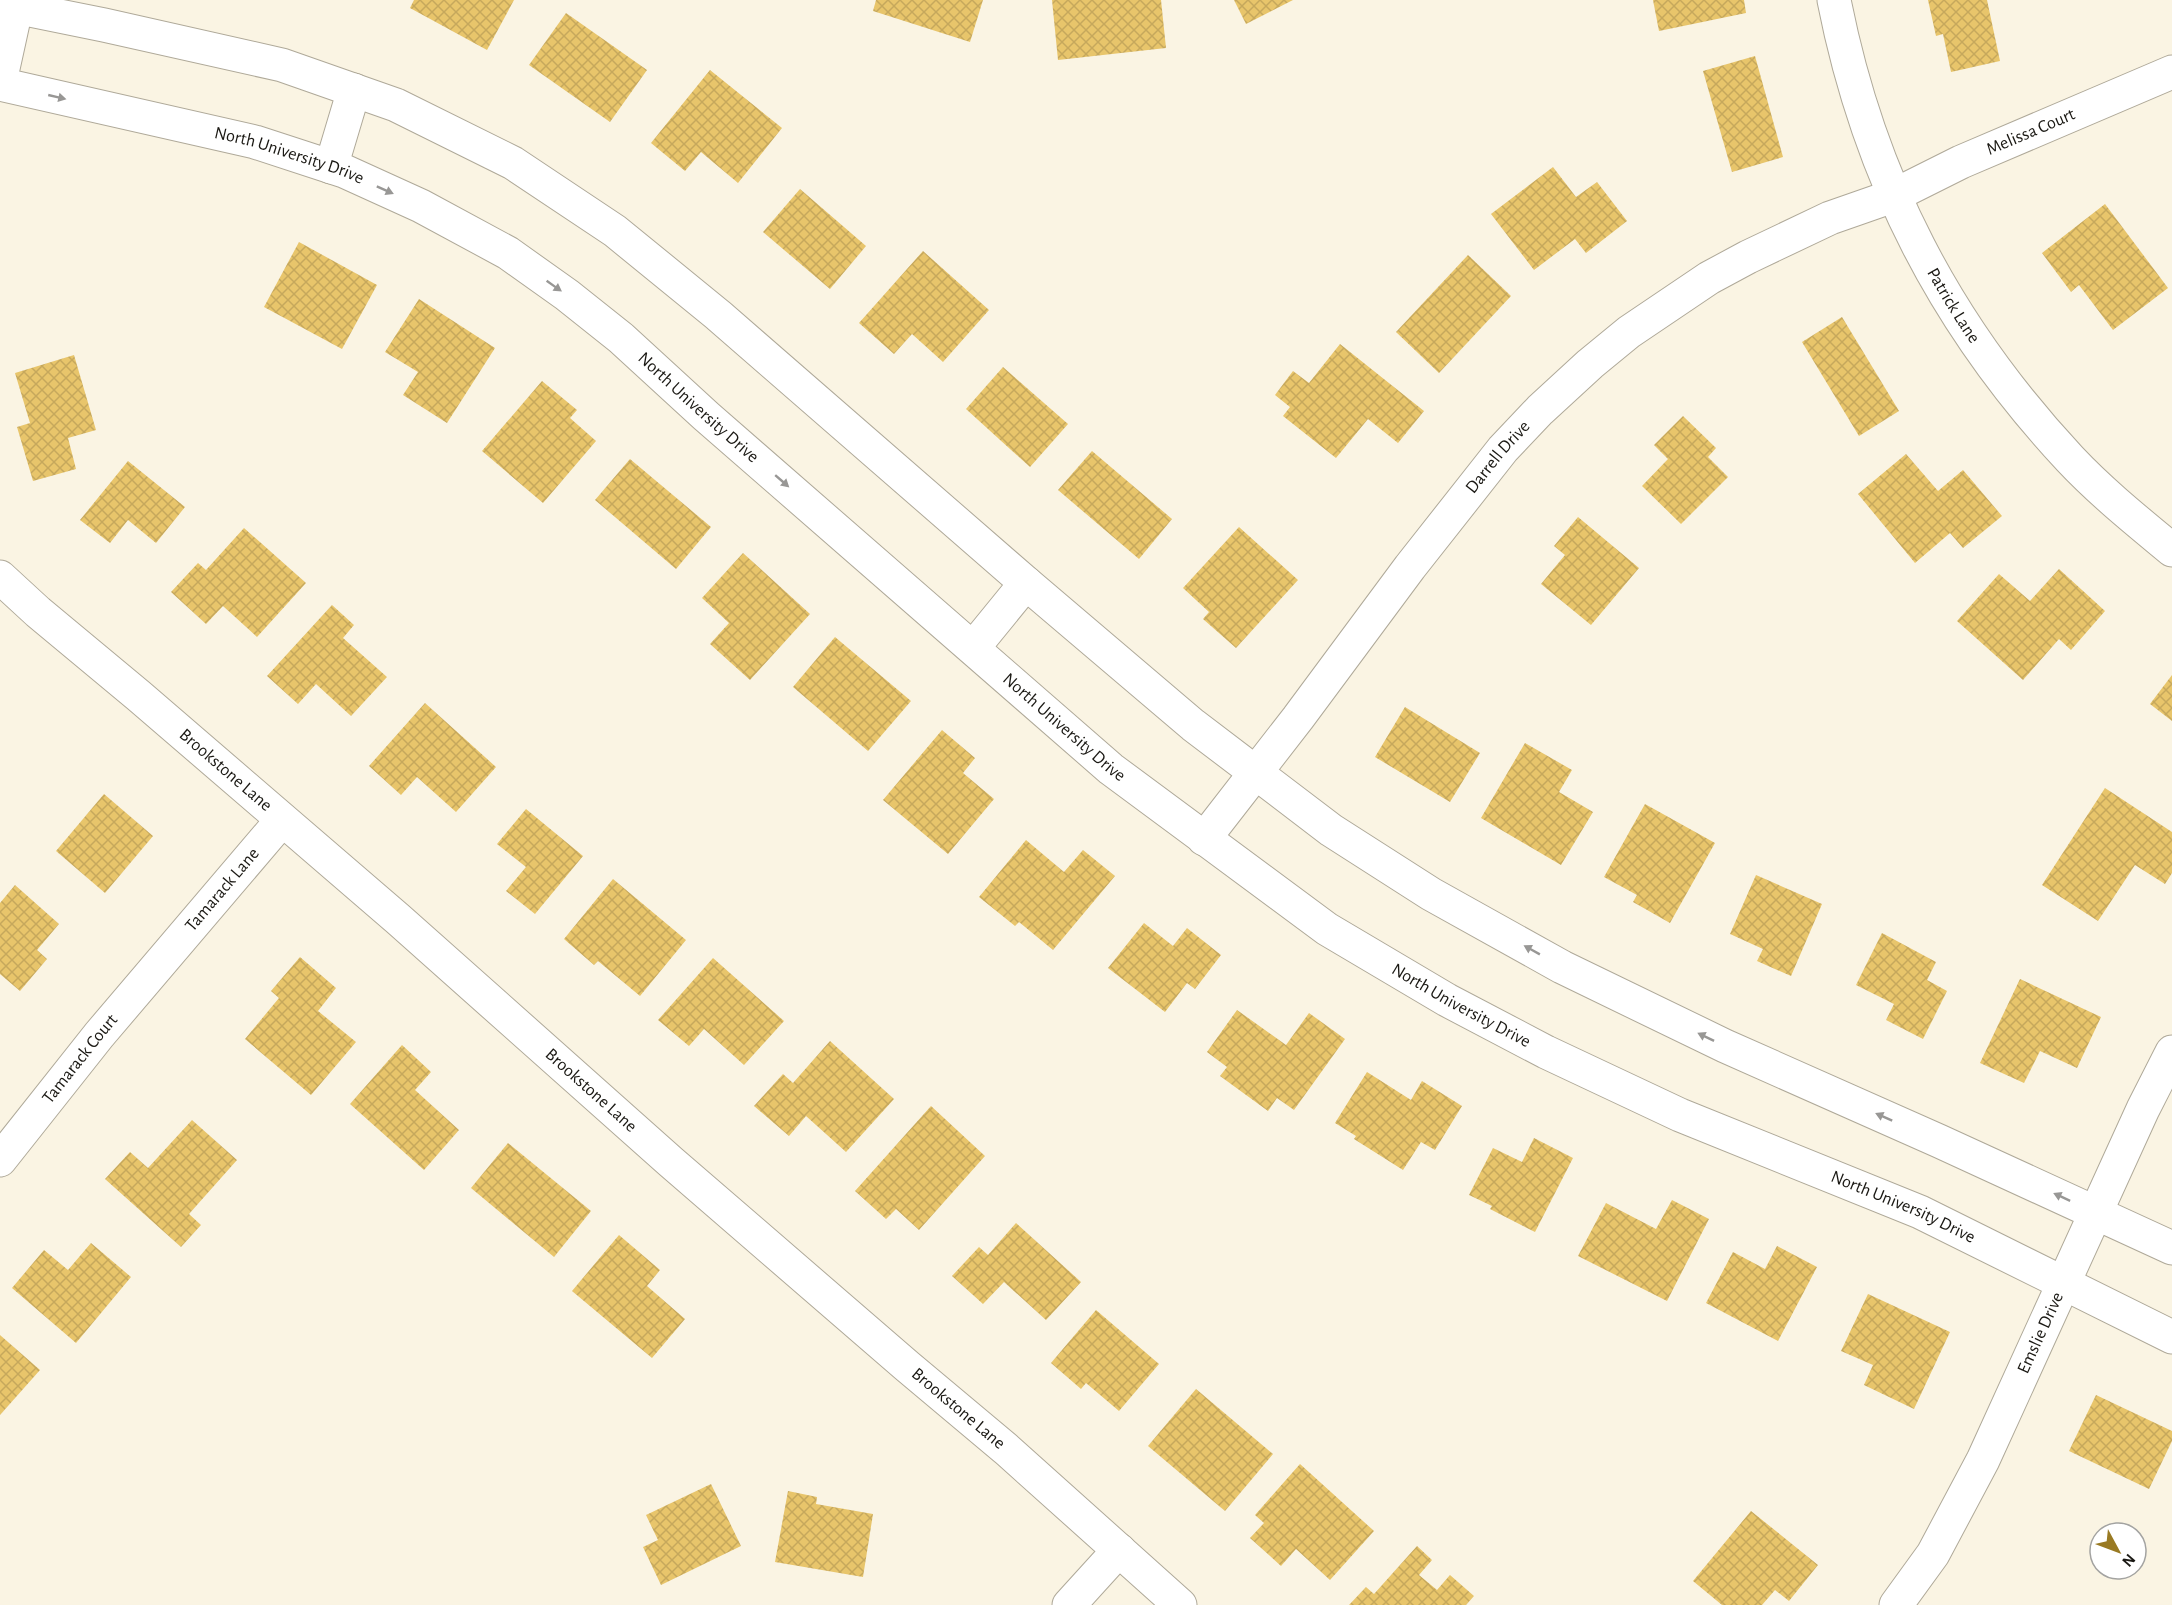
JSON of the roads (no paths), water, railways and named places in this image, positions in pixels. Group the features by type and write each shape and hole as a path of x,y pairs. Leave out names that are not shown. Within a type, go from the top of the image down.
{"street":[{"name":"Patrick Lane","path":"1834,0 1857,96 1893,196 1924,259 1970,336 2009,388 2071,460 2130,515 2172,550"},
{"path":"0,83 11,4 282,65 396,105 513,163 615,231 718,315 1193,725 1330,830 1431,894 1562,967 1725,1046 2172,1248"},
{"name":"Melissa Court","path":"1893,196 1962,162 2172,72"},
{"name":"North University Drive","path":"0,83 255,142 331,167 421,206 508,253 567,295 621,338 715,423 1112,769 1327,929 1448,1000 1536,1047 1680,1115 1920,1212 2172,1337"},
{"path":"331,167 354,90"},
{"name":"Darrell Drive","path":"1204,839 1298,718 1410,567 1503,449 1540,410 1629,332 1709,278 1748,256 1830,218 1893,196"},
{"name":"Brookstone Lane","path":"0,577 398,919 697,1185 1006,1449 1180,1605"},
{"path":"973,648 1026,583"},
{"name":"Tamarack Lane","path":"163,960 282,820"},
{"name":"Tamarack Court","path":"0,1160 99,1035 163,960"},
{"name":"Emslie Drive","path":"1896,1605 1933,1554 1983,1460 2062,1282 2172,1052"},
{"path":"1069,1605 1119,1550"}]}
